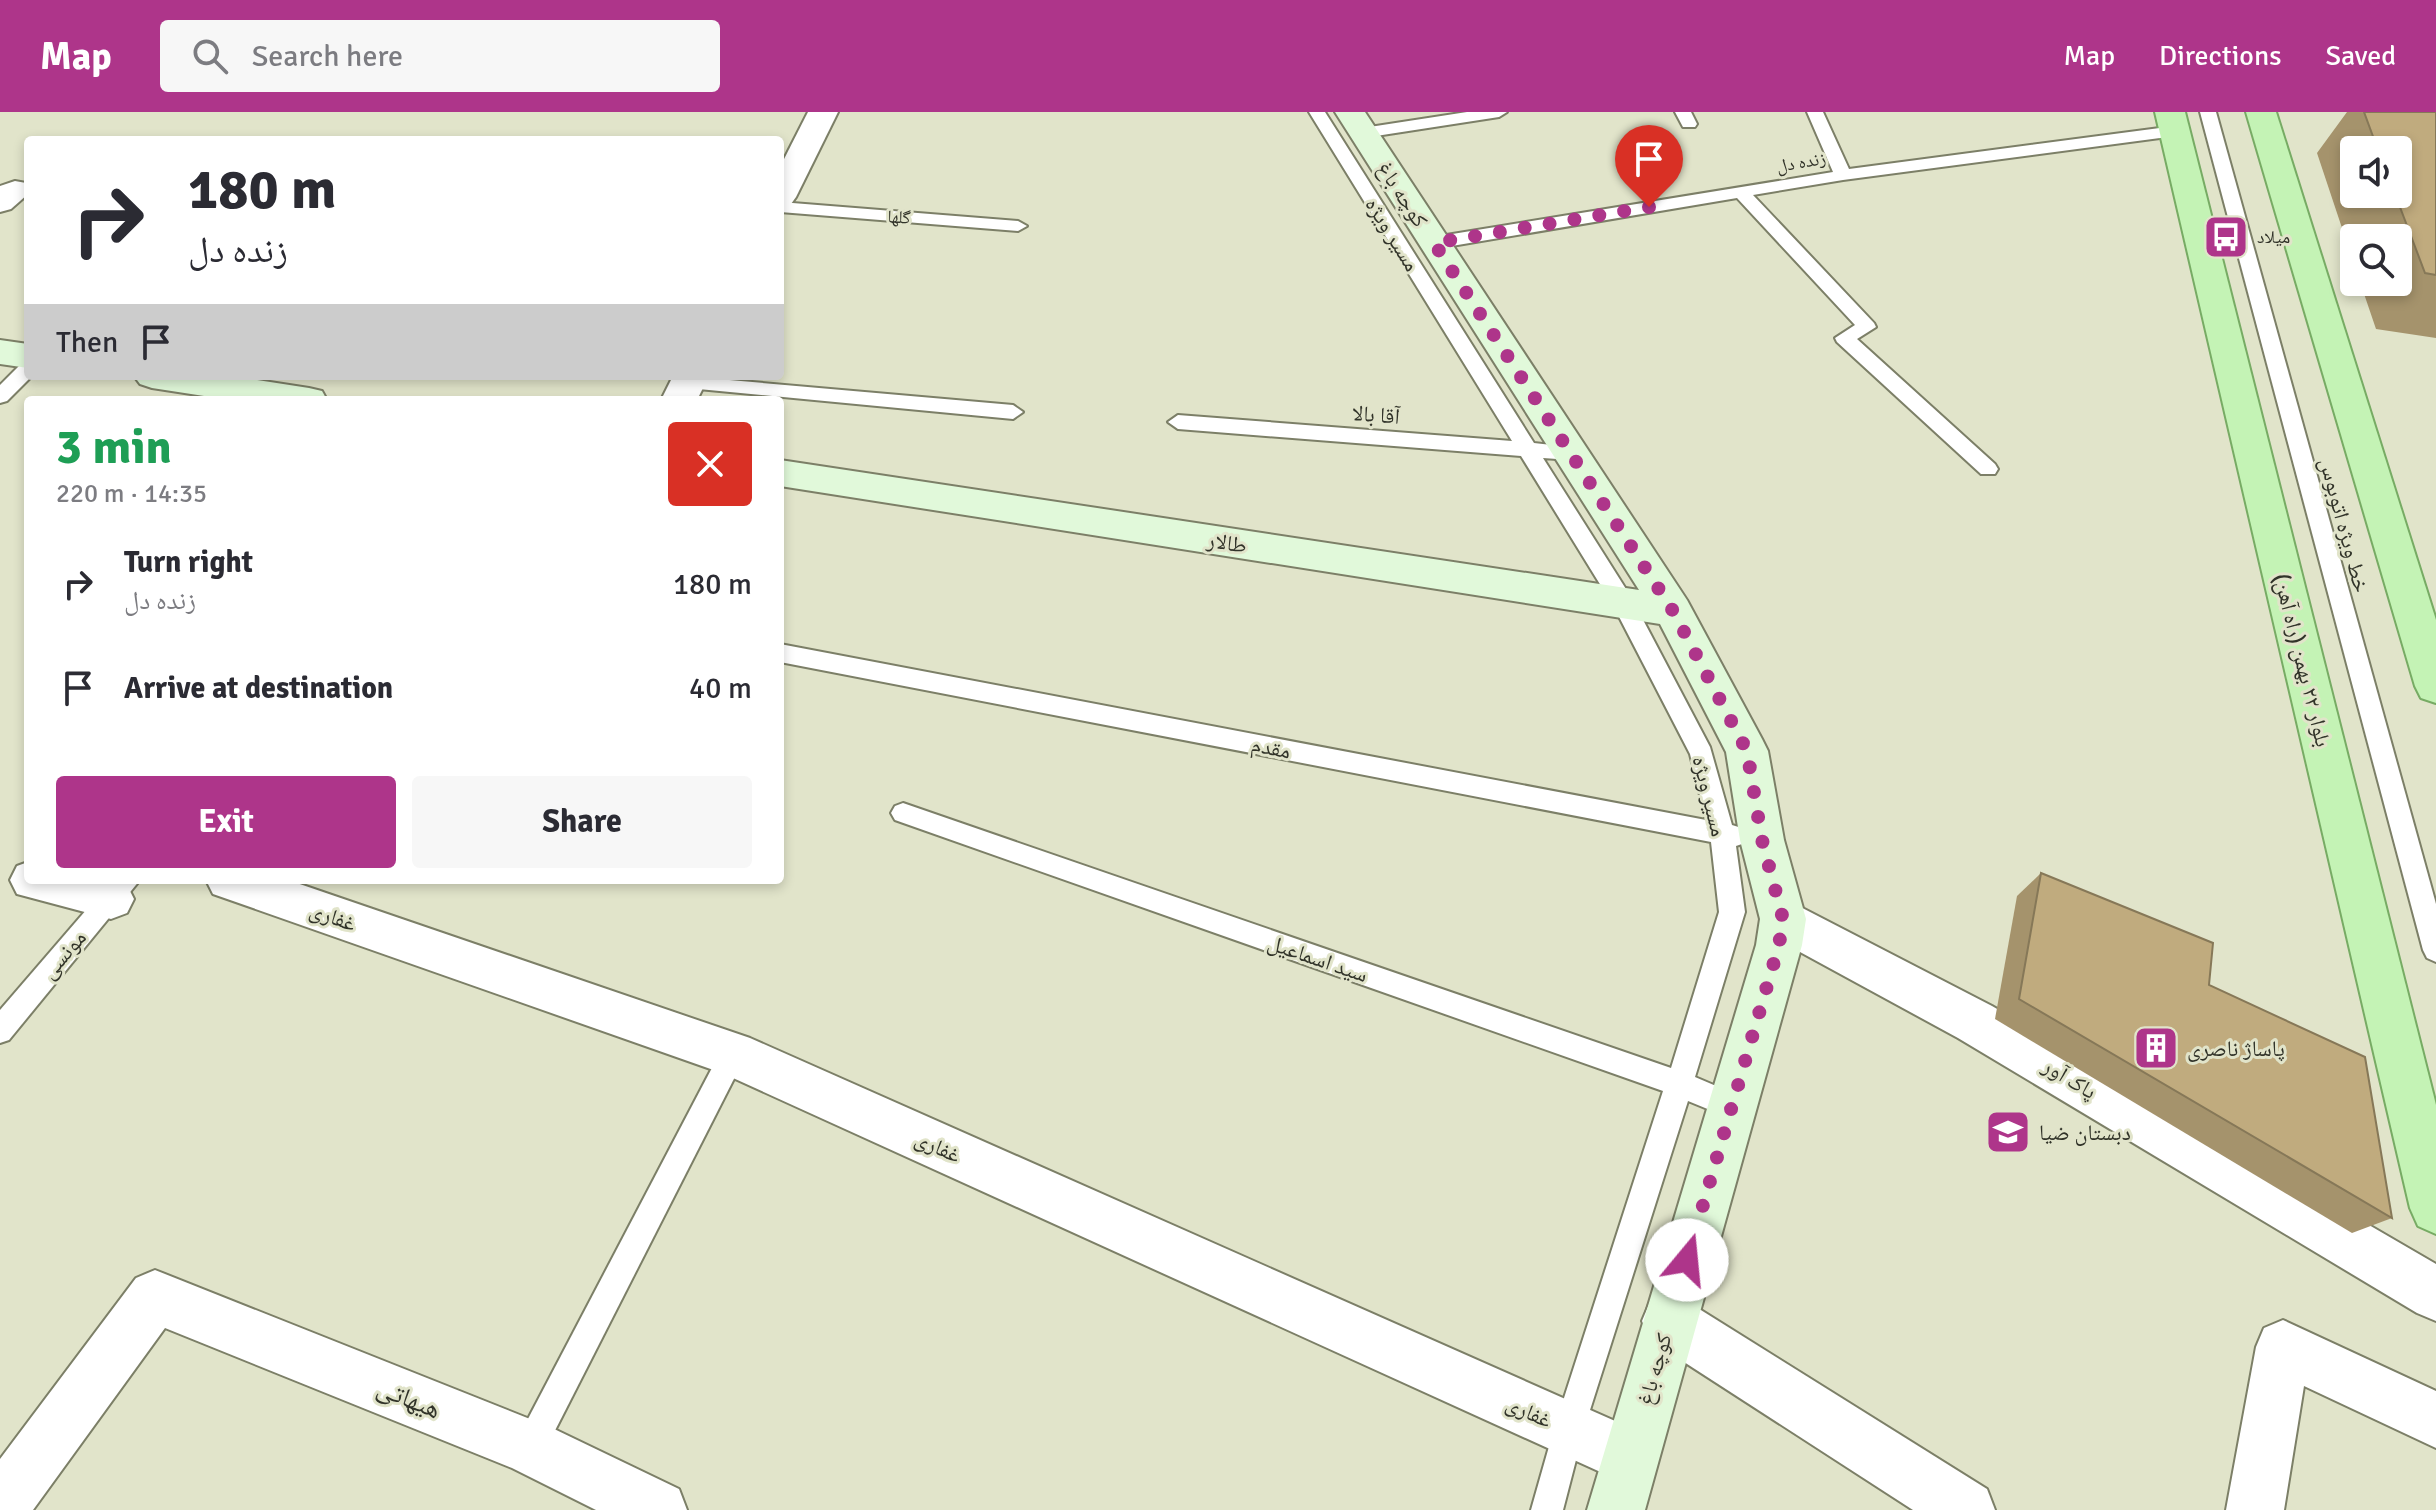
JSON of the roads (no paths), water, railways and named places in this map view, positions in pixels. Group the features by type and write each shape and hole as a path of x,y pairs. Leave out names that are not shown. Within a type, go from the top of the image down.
{"main road":[{"path":"2261,112 2436,686"},
{"name":"بلوار ۲۲ بهمن (راه آهن)","path":"2184,118 2436,1208"},
{"name":"کوچه باغ","path":"1356,122 1673,611 1747,751 1742,837 1783,919 1779,945 1629,1456 1616,1510"},
{"path":"0,352 24,355"},
{"path":"205,380 232,382 292,396"},
{"name":"طالار","path":"784,474 1673,611"}],"street":[{"path":"784,189 823,112"},
{"path":"0,872 24,878"},
{"path":"70,884 119,890"},
{"name":"غفاری","path":"241,884 733,1054 1629,1456"},
{"name":"پاک آور","path":"1783,919 1975,1022 2436,1294"},
{"name":"هیهاتی","path":"0,1507 155,1297 530,1447 658,1510"},
{"path":"1669,1321 1966,1510"},
{"path":"2255,1510 2283,1347 2436,1420"}],"lane":[{"name":"مسیر ویژه","path":"1317,112 1623,603 1742,837 1732,912 1569,1429 1547,1510"},
{"path":"1356,122 1499,112"},
{"path":"1815,112 1843,175"},
{"name":"زنده دل","path":"1434,243 2184,118"},
{"name":"خط ویژه اتوبوس","path":"2184,118 2436,950"},
{"path":"1741,192 1867,327 1844,338 1988,469"},
{"name":"گلها","path":"784,207 1018,226"},
{"path":"0,396 24,373"},
{"path":"686,386 1013,412"},
{"name":"آقا بالا","path":"1178,422 1571,453"},
{"name":"مقدم","path":"784,654 1742,837"},
{"name":"سید اسماعیل","path":"903,813 1679,1084 1732,1106"},
{"name":"مونسی","path":"0,1031 119,890"},
{"path":"530,1447 733,1054"}],"place":[{"name":"میلاد","path":"2226,237"},
{"name":"پاساژ ناصری","path":"2156,1048"},
{"name":"دبستان ضیا","path":"2008,1132"}]}
